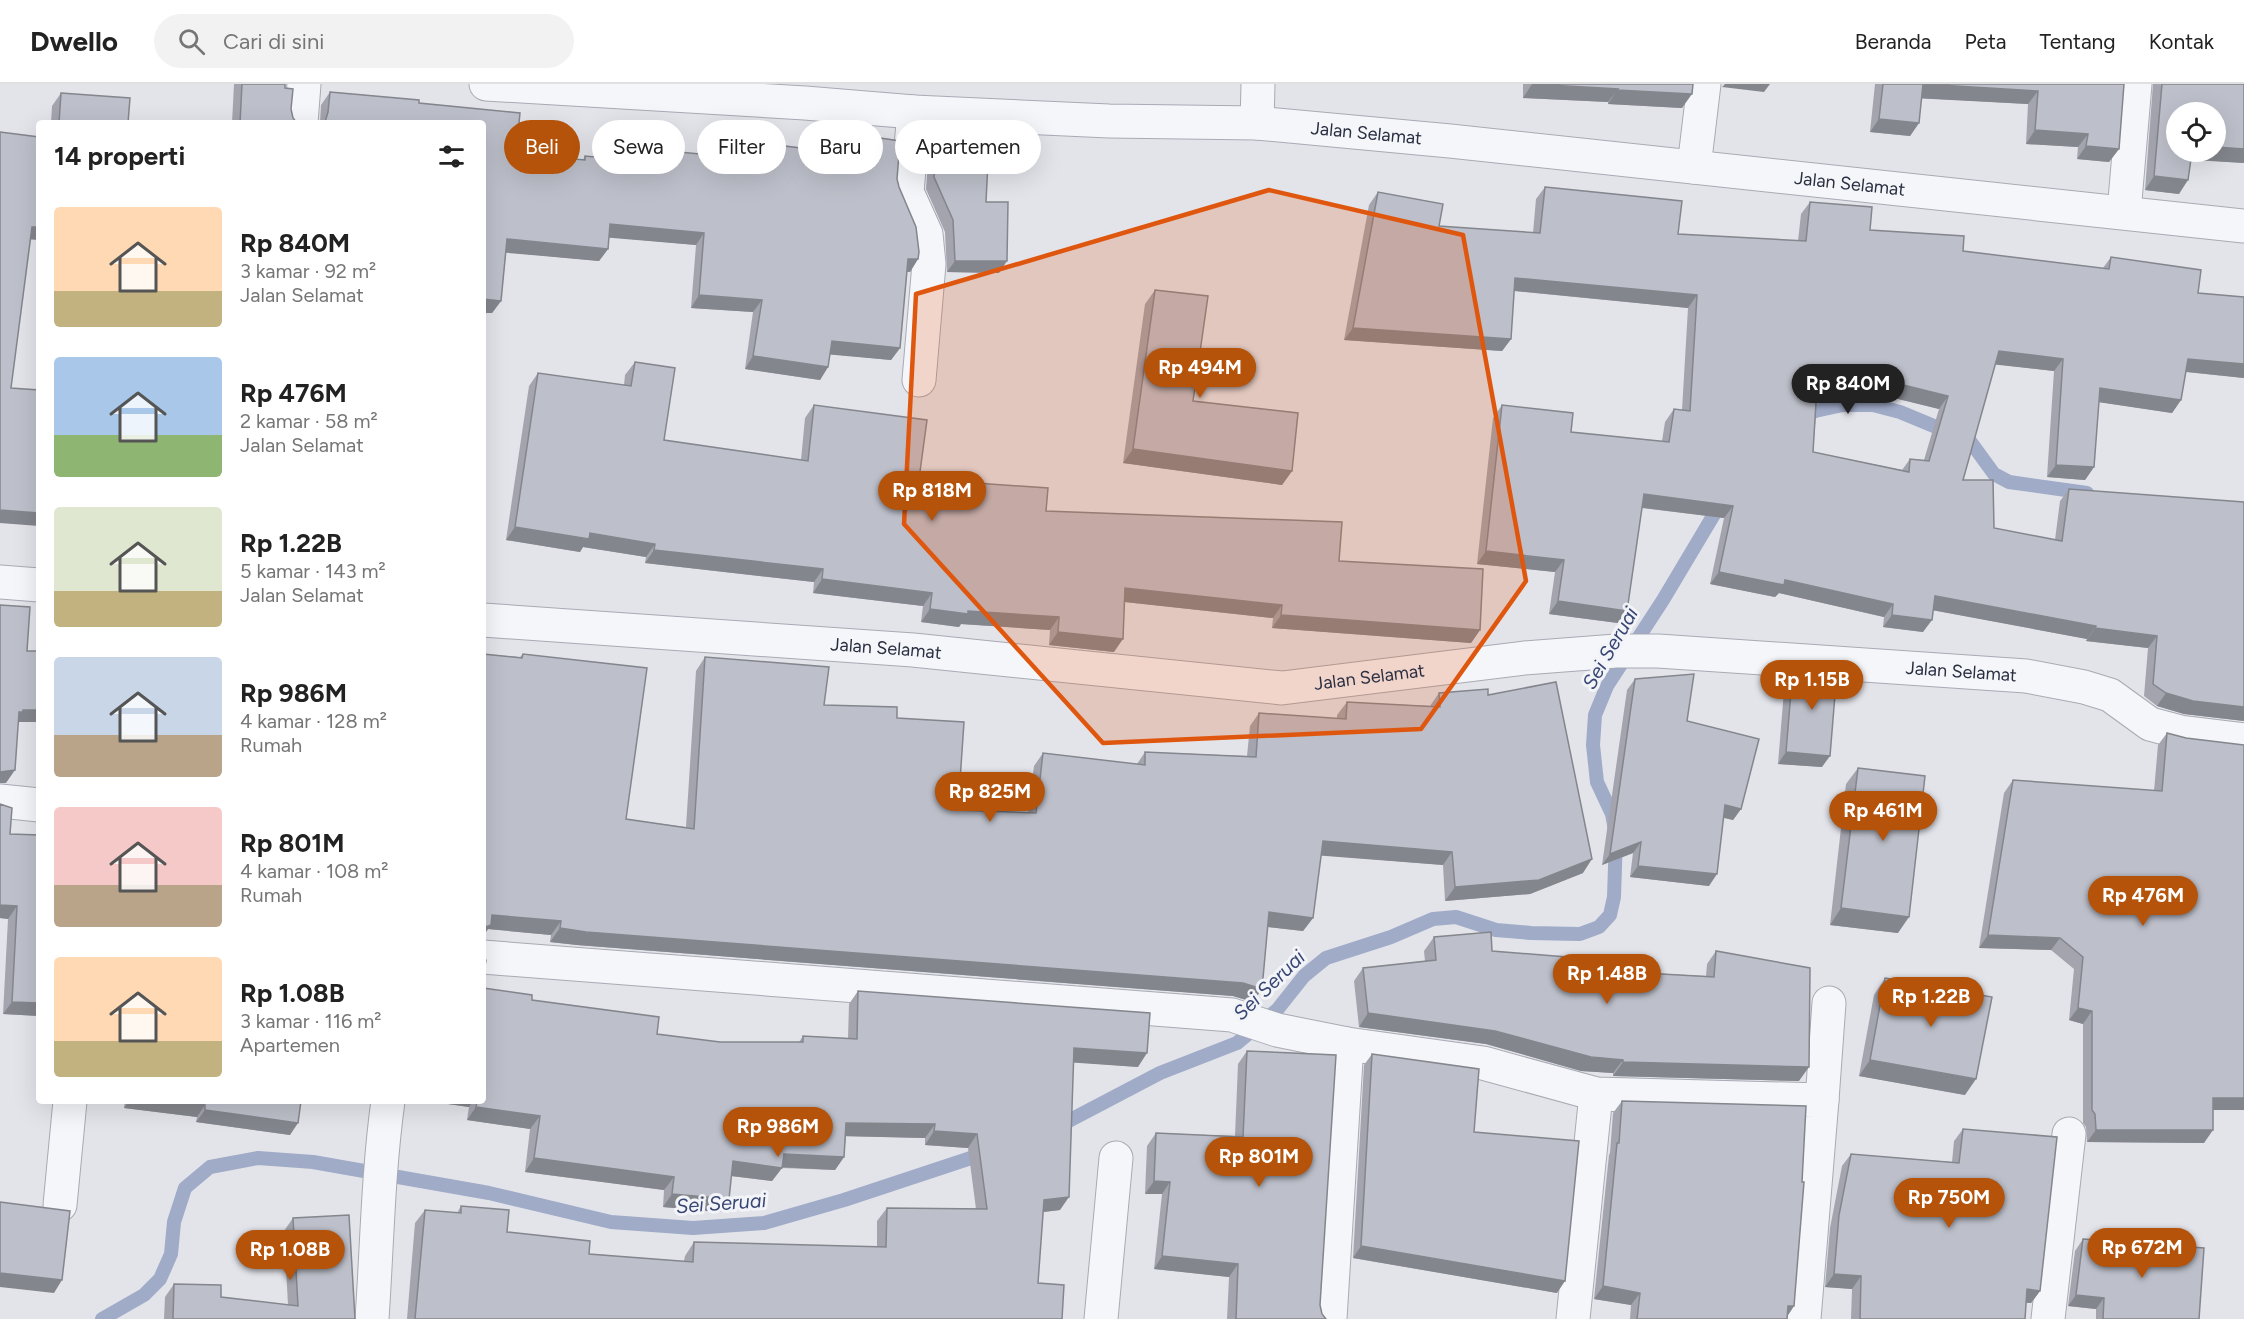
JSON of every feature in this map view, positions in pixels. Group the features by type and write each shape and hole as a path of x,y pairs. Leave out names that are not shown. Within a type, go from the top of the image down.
{"street":[{"path":"301,120 304,84"},
{"name":"Jalan Selamat","path":"486,84 806,93 914,112 1109,121 1257,123 2244,226"},
{"path":"1257,123 1258,84"},
{"path":"1694,167 1704,84"},
{"path":"2124,212 2135,84"},
{"path":"914,112 907,192 926,234 929,264 919,380"},
{"path":"0,582 36,585"},
{"name":"Jalan Selamat","path":"486,620 913,650 1282,688 1524,658 1616,651 1658,651 2026,676 2084,687 2110,695 2150,724 2180,732 2244,740"},
{"path":"0,801 36,805"},
{"path":"486,957 1232,1015 1277,1030 1347,1044 1483,1063 1596,1094 1822,1100"},
{"path":"1804,1319 1829,1003"},
{"path":"1330,1319 1347,1044"},
{"path":"1573,1319 1596,1094"},
{"path":"60,1205 70,1104"},
{"path":"372,1319 381,1158 388,1104"},
{"path":"2048,1319 2069,1134"},
{"path":"1101,1319 1116,1158"}],"highlighted area":[{"path":"1269,190 1463,235 1526,581 1421,729 1103,743 904,524 916,294"}],"building":[{"path":"242,84 285,84 285,88 293,89 291,109 295,120 240,120"},
{"path":"1532,84 1693,84 1692,94"},
{"path":"1883,84 1923,84 1919,123 1879,119"},
{"path":"1923,84 2124,84 2119,149 2086,146 2088,134 2035,130 2038,91"},
{"path":"2162,84 2244,84 2244,149 2226,148 2226,102 2166,102 2166,162 2191,162 2188,180 2154,176"},
{"path":"330,92 419,100 419,103 520,113 519,120 504,120 504,174 580,174 580,160 585,160 585,156 592,157 592,174 685,174 685,153 697,154 697,174 786,174 786,146 798,148 798,174 883,174 883,138 895,140 895,174 897,174 899,187 916,227 919,252 918,259 908,259 900,348 832,341 828,367 753,356 762,300 699,295 704,233 610,224 608,249 507,239 501,301 486,299 486,120 326,120"},
{"path":"61,93 130,98 128,120 59,120"},
{"path":"0,132 36,137 36,227 32,227 11,388 36,390 36,513 0,510"},
{"path":"934,174 987,174 986,202 1008,202 1007,261 955,261 953,220"},
{"path":"1545,187 1682,201 1678,234 1806,241 1810,202 1872,207 1870,230 1964,236 1963,251 2109,269 2111,257 2201,270 2198,293 2244,297 2244,364 2188,359 2181,400 2100,388 2094,467 2056,465 2063,359 1999,351 1963,480 1993,480 1994,528 2062,541 2069,489 2244,502 2244,707 2193,701 2166,693 2153,684 2157,636 2095,628 2096,626 1935,596 1932,620 1892,615 1893,604 1785,580 1784,585 1719,572 1733,506 1644,494 1627,611 1558,601 1564,560 1486,551 1502,405 1573,413 1571,432 1669,442 1674,409 1690,411 1697,295 1515,278 1511,339 1353,328 1378,192 1443,204 1439,226 1540,233","holes":["1847,371 1948,396 1929,461 1910,459 1909,472 1813,452 1817,386 1844,390"]},
{"path":"1155,290 1208,296 1193,401 1298,413 1292,471 1133,449"},
{"path":"635,362 675,368 664,440 808,461 814,405 927,420 919,479 1048,488 1046,511 1342,522 1339,561 1483,569 1480,630 1281,615 1282,605 1125,588 1123,639 1058,632 1059,617 968,611 968,614 930,609 932,593 822,579 823,569 654,550 655,544 590,533 589,539 515,527 538,373 631,386"},
{"path":"0,605 30,607 27,651 36,651 36,710 19,712 15,770 0,772"},
{"path":"486,654 522,658 523,654 647,668 626,819 694,829 705,657 829,667 824,705 897,707 897,718 964,722 958,810 1036,813 1043,753 1145,765 1145,752 1256,757 1259,713 1346,719 1347,702 1440,707 1439,693 1488,689 1488,695 1556,682 1592,859 1539,880 1455,887 1452,852 1323,841 1313,918 1269,912 1262,989 1243,983 586,932 560,928 561,921 492,915 491,925 486,927"},
{"path":"1793,667 1837,670 1830,756 1786,752"},
{"path":"1694,674 1687,721 1759,739 1741,809 1725,805 1717,874 1638,866 1641,842 1610,854 1635,679"},
{"path":"2167,733 2186,738 2244,745 2244,1098 2213,1098 2213,1130 2096,1130 2095,1114 2092,1110 2092,1011 2078,1008 2083,957 2060,938 1988,935 2013,780 2162,791"},
{"path":"1858,768 1925,776 1909,917 1841,908"},
{"path":"0,804 12,808 10,834 36,835 36,1003 12,1002 17,906 0,905"},
{"path":"1491,932 1492,951 1592,959 1591,970 1714,977 1716,951 1810,968 1809,1067 1623,1062 1623,1060 1591,1057 1495,1031 1368,1013 1363,968 1436,960 1434,937"},
{"path":"1885,978 1992,997 1976,1079 1870,1060"},
{"path":"486,988 532,995 532,1000 659,1017 657,1034 720,1042 803,1042 803,1036 857,1039 858,991 1150,1013 1147,1053 1074,1048 1069,1197 1044,1200 1038,1283 1064,1285 1062,1319 415,1319 425,1210 461,1213 461,1206 509,1210 507,1232 590,1241 589,1254 693,1262 694,1242 886,1247 887,1208 987,1209 977,1134 934,1131 935,1124 846,1123 844,1157 784,1154 782,1168 733,1161 729,1199 672,1194 674,1177 534,1158 540,1116 476,1107 476,1104 486,1104"},
{"path":"1247,1051 1336,1055 1320,1305 1326,1319 1236,1319 1238,1264 1162,1256 1170,1182 1154,1181 1156,1133 1243,1137"},
{"path":"1372,1054 1479,1069 1474,1132 1579,1141 1565,1281 1361,1246"},
{"path":"1622,1101 1806,1106 1802,1182 1804,1182 1794,1306 1788,1306 1787,1319 1637,1319 1640,1293 1603,1286"},
{"path":"197,1104 301,1104 298,1123 205,1110 205,1105"},
{"path":"1963,1129 2057,1137 2040,1291 2027,1289 2025,1319 1860,1319 1861,1276 1834,1274 1839,1215 1851,1154 1959,1163"},
{"path":"0,1202 70,1211 62,1280 0,1273"},
{"path":"349,1215 355,1319 173,1319 174,1284 221,1285 221,1297 298,1306 293,1218"},
{"path":"2083,1239 2204,1248 2199,1319 2103,1319 2104,1298 2076,1295"}],"waterway":[{"name":"Sei Seruai","path":"1801,417 1815,411 1843,405 1873,405 1900,412 1970,441 1994,474 2009,482 2087,493"},
{"name":"Sei Seruai","path":"1057,1127 1160,1073 1237,1043 1277,1010 1304,976 1326,958 1391,937 1433,919 1456,917 1496,930 1531,933 1580,934 1599,927 1610,915 1614,897 1616,836 1612,814 1597,782 1593,745 1595,715 1607,686 1663,600 1722,501"},
{"name":"Sei Seruai","path":"102,1319 144,1295 160,1279 171,1254 174,1222 185,1188 210,1167 258,1158 313,1162 489,1193 611,1222 693,1228 764,1223 844,1200 986,1153"}]}
